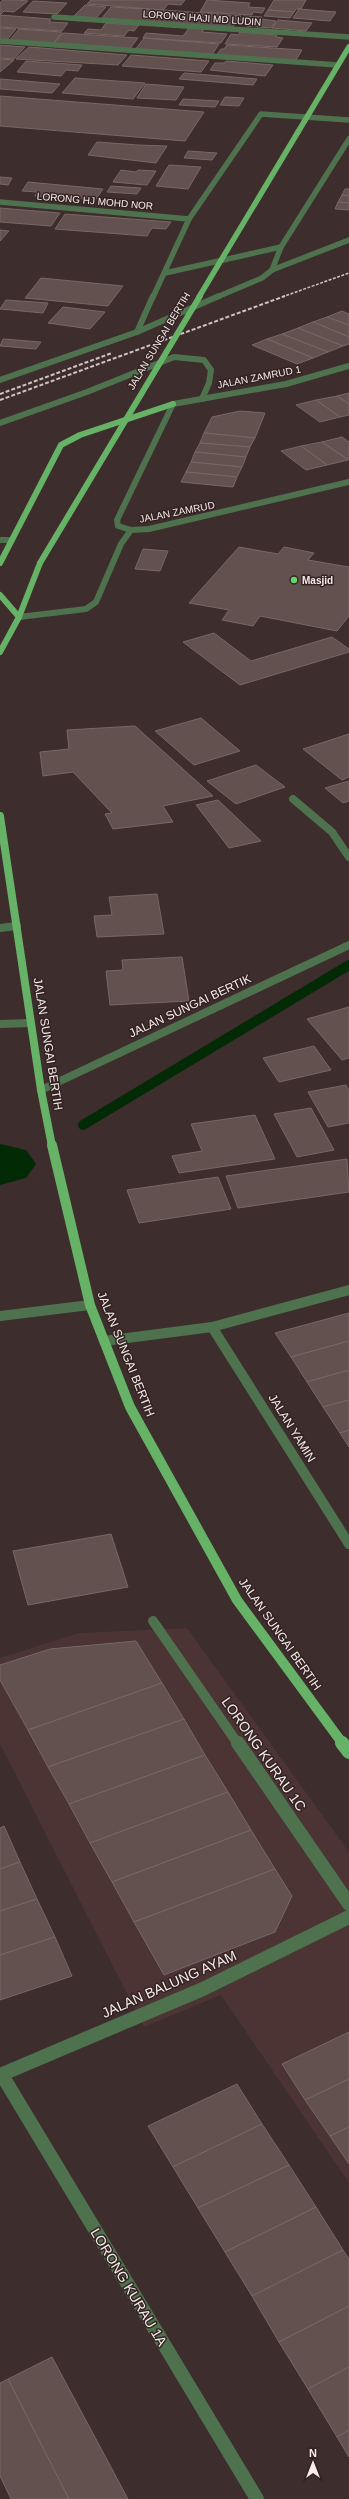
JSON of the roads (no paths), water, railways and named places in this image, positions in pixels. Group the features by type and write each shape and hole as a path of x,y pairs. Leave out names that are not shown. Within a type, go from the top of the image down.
{"main road":[{"name":"JALAN SUNGAI BERTIH","path":"0,652 19,617 40,563 349,47"},
{"path":"0,563 61,445 80,435 172,404"},
{"path":"0,595 19,617"},
{"name":"JALAN SUNGAI BERTIH","path":"0,816 17,926 29,1022 41,1090 56,1171 90,1305 130,1407 237,1600 349,1752"}],"street":[{"name":"LORONG HAJI MD LUDIN","path":"54,17 349,37"},
{"path":"0,41 338,66"},
{"path":"137,332 189,219 261,114 349,120"},
{"path":"272,270 281,247 349,139"},
{"name":"LORONG HJ MOHD NOR","path":"0,202 189,219"},
{"path":"0,380 137,332 246,286 272,270 349,240"},
{"path":"165,273 281,247"},
{"path":"0,423 87,392 174,358 204,360 211,370 209,383 202,398"},
{"name":"JALAN ZAMRUD 1","path":"172,404 286,384 349,366"},
{"name":"JALAN ZAMRUD","path":"172,404 116,520 118,526 131,530 184,522 349,482"},
{"path":"19,617 86,609 96,602 120,544 131,530"},
{"path":"0,540 12,540"},
{"path":"293,799 332,832 349,857"},
{"path":"0,928 17,926"},
{"name":"JALAN SUNGAI BERTIK","path":"41,1090 349,945"},
{"path":"0,1024 29,1022"},
{"path":"104,1341 212,1327 349,1290"},
{"path":"0,1316 90,1305"},
{"name":"JALAN YAMIN","path":"212,1327 349,1544"},
{"name":"LORONG KURAU 1C","path":"154,1621 349,1904"},
{"name":"JALAN BALUNG AYAM","path":"1,2075 203,1989 349,1916"},
{"name":"LORONG KURAU 1A","path":"1,2075 257,2499"}],"waterway":[{"path":"83,1125 349,965"}],"railway":[{"path":"282,297 349,273"},
{"path":"0,400 285,296"},
{"path":"0,394 112,353"}],"place":[{"name":"Masjid","path":"294,580"}]}
